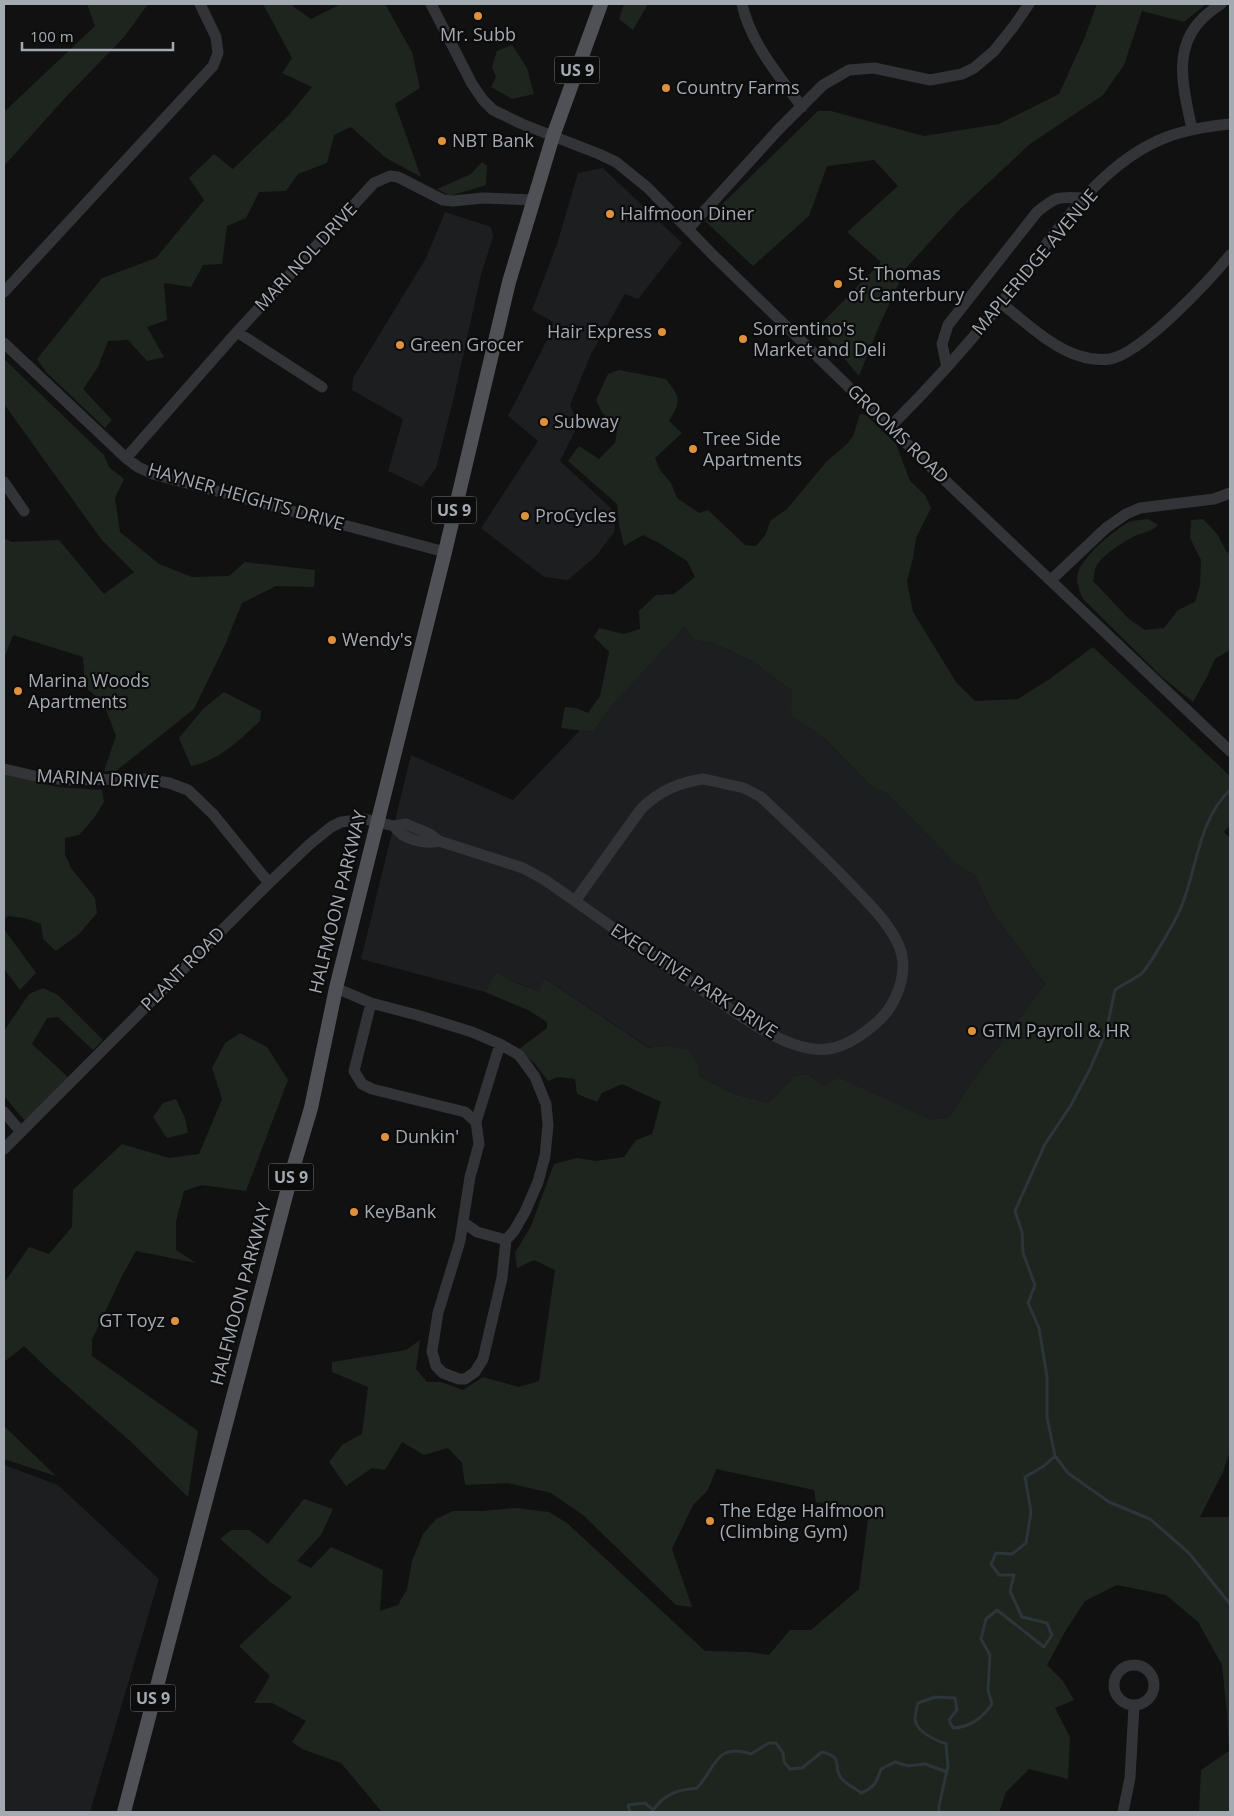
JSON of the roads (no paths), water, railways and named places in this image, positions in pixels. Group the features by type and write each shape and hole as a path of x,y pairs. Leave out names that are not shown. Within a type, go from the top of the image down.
{"main road":[{"name":"HALFMOON PARKWAY","path":"124,1812 294,1166 311,1108 336,988 445,552 509,282 553,136 601,4"}],"street":[{"path":"4,292 213,66 218,53 216,37 200,4"},
{"name":"GROOMS ROAD","path":"431,4 472,84 493,110 616,162 648,188 932,468 1230,751"},
{"path":"742,4 748,27 775,70 802,107"},
{"path":"688,229 779,129 823,85 849,70 874,68 930,80 962,74 974,68 994,51 1029,4"},
{"path":"1192,129 1183,84 1183,53 1194,29 1203,18 1221,4"},
{"name":"MAPLERIDGE AVENUE","path":"891,426 929,388 1002,303 1084,198 1117,167 1134,155 1166,138 1192,129 1230,124"},
{"name":"MARI NOL DRIVE","path":"126,458 237,332 374,183 390,176 406,180 443,200 483,198 535,200"},
{"path":"947,367 942,344 948,326 1037,212 1051,200 1058,197 1084,198"},
{"path":"1002,303 1051,342 1079,356 1094,359 1111,359 1122,355 1145,340 1207,283 1230,255"},
{"path":"237,332 322,387"},
{"name":"HAYNER HEIGHTS DRIVE","path":"4,343 126,458 138,467 166,478 445,552"},
{"path":"4,482 24,511"},
{"path":"1051,580 1106,528 1126,514 1140,508 1214,500 1230,493"},
{"name":"MARINA DRIVE","path":"4,769 39,777 66,780 147,779 169,782 188,790 213,814 269,883"},
{"name":"EXECUTIVE PARK DRIVE","path":"378,821 394,826 406,824 430,834 439,841 524,868 575,900 648,954 747,1020 783,1040 804,1048 834,1048 848,1044 858,1038 888,1012 900,986 902,964 900,948 892,932 880,916 844,877 761,797 744,788 721,781 704,779 691,781 675,785 652,798 641,809 575,900"},
{"name":"PLANT ROAD","path":"4,1149 310,844 331,827 341,822 365,819 378,821"},
{"path":"336,988 371,1004 417,1015 472,1032 500,1044 519,1055 535,1077 546,1104 548,1125 546,1156 538,1182 525,1212 514,1231 506,1240 502,1278 483,1358 475,1372 459,1379 443,1373 436,1366 432,1351 438,1313 460,1241 470,1177 479,1144 476,1122 500,1044"},
{"path":"371,1004 354,1071 362,1084 372,1089 465,1112 476,1122"},
{"path":"4,1112 20,1132"},
{"path":"463,1222 477,1232 506,1240"},
{"path":"1123,1812 1130,1778 1134,1706"}],"waterway":[{"path":"939,1812 948,1766 946,1744 922,1732 916,1724 918,1703 935,1697 955,1698 957,1710 949,1720 953,1728 971,1724 988,1709 992,1704 988,1690 990,1655 981,1639 986,1619 997,1610 1044,1647 1052,1635 1047,1623 1022,1617 1010,1591 1014,1575 999,1575 991,1564 996,1553 1012,1554 1026,1543 1031,1512 1025,1477 1044,1466 1055,1456 1047,1417 1047,1377 1039,1328 1028,1303 1035,1285 1023,1253 1022,1232 1015,1211 1045,1144 1071,1105 1090,1069 1106,1032 1115,990 1141,974 1163,941 1182,905 1205,829 1220,802 1230,790"},
{"path":"1055,1456 1068,1473 1109,1502 1150,1519 1189,1553 1230,1604"},
{"path":"630,1812 628,1805 645,1803 653,1810 672,1793 697,1788 723,1754 730,1751 751,1754 769,1743 776,1743 783,1753 784,1762 790,1769 802,1768 822,1752 829,1754 836,1759 837,1769 843,1780 861,1793 874,1784 881,1769 895,1762 908,1766 925,1764 947,1772"}],"place":[{"name":"Mr. Subb","path":"478,16"},
{"name":"Country Farms","path":"666,88"},
{"name":"NBT Bank","path":"442,141"},
{"name":"Halfmoon Diner","path":"610,214"},
{"name":"St. Thomas of Canterbury","path":"838,284"},
{"name":"Hair Express","path":"662,332"},
{"name":"Sorrentino's Market and Deli","path":"743,339"},
{"name":"Green Grocer","path":"400,345"},
{"name":"Subway","path":"544,422"},
{"name":"Tree Side Apartments","path":"693,449"},
{"name":"ProCycles","path":"525,516"},
{"name":"Wendy's","path":"332,640"},
{"name":"Marina Woods Apartments","path":"18,691"},
{"name":"GTM Payroll & HR","path":"972,1031"},
{"name":"Dunkin'","path":"385,1137"},
{"name":"KeyBank","path":"354,1212"},
{"name":"GT Toyz","path":"175,1321"},
{"name":"The Edge Halfmoon (Climbing Gym)","path":"710,1521"}]}
